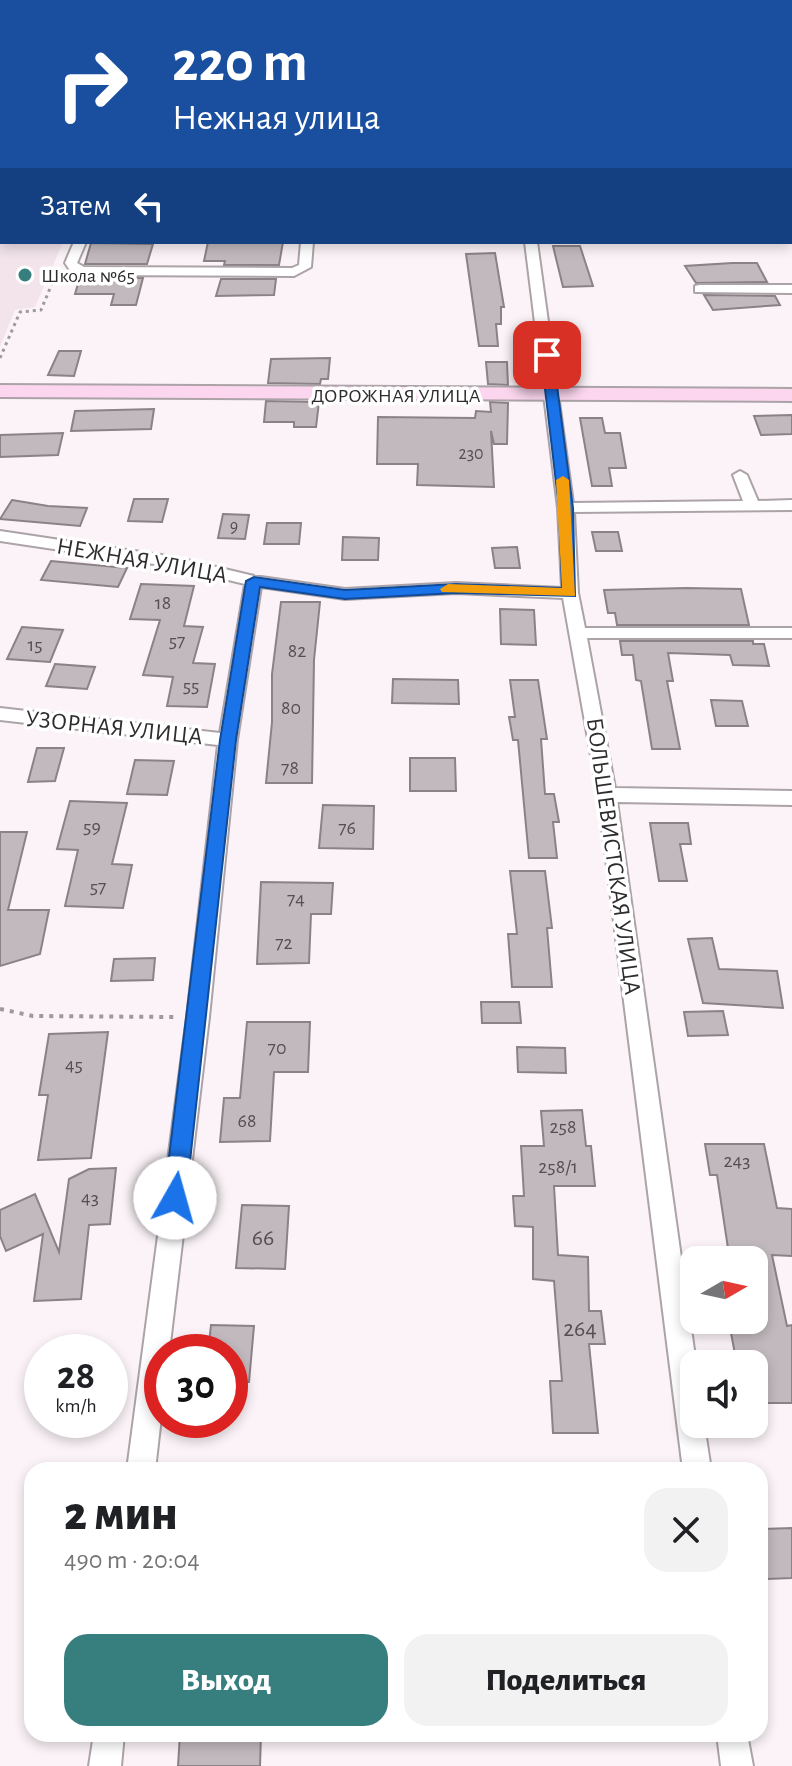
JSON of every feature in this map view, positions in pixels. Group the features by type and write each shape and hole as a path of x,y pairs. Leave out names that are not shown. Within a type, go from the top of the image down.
{"street":[{"path":"79,244 71,263 75,269 84,271 294,272 305,267 307,244"},
{"name":"БОЛЬШЕВИСТСКАЯ УЛИЦА","path":"531,244 566,508 570,593 580,633 607,795 696,1462"},
{"path":"699,289 792,289"},
{"name":"ДОРОЖНАЯ УЛИЦА","path":"0,391 552,395 725,400 792,395"},
{"path":"740,475 752,505"},
{"path":"566,508 792,505"},
{"name":"НЕЖНАЯ УЛИЦА","path":"0,536 174,562 254,581 345,594 456,588 570,593"},
{"path":"142,1462 198,1017 228,740 254,581"},
{"path":"580,633 790,638"},
{"name":"УЗОРНАЯ УЛИЦА","path":"0,714 228,740"},
{"path":"607,795 792,798"},
{"path":"105,1766 108,1742"},
{"path":"733,1742 737,1766"}],"path":[{"path":"0,358 20,312 41,310 58,269"},
{"path":"0,1009 33,1016 198,1017"}],"shaded area":[{"name":"Школа №65","path":"0,244 62,244 35,307 15,310 0,347"}],"building":[{"path":"91,244 153,244 147,264 85,264"},
{"path":"208,244 283,244 279,265 224,265 225,261 204,261"},
{"path":"553,246 580,246 593,286 563,287"},
{"path":"495,253 504,307 501,307 501,324 496,324 498,346 479,346 466,254"},
{"path":"757,263 767,282 696,283 685,266"},
{"path":"80,277 143,278 136,305 111,305 114,294 75,294"},
{"path":"221,279 276,279 274,295 216,296"},
{"path":"704,295 775,296 780,305 713,310"},
{"path":"59,351 81,351 74,376 48,375"},
{"path":"330,358 328,379 321,379 320,384 268,383 271,359"},
{"path":"486,362 507,362 508,385 488,384"},
{"path":"266,401 319,402 316,427 294,427 294,422 264,422"},
{"path":"490,402 508,403 507,444 494,444 491,431 494,487 417,485 418,464 377,464 378,417 475,418 476,411 491,412"},
{"path":"154,409 151,429 71,431 75,411"},
{"path":"792,415 792,434 761,435 754,416"},
{"path":"580,418 602,418 605,433 620,433 626,468 609,468 612,486 592,486"},
{"path":"63,433 58,455 0,457 0,435"},
{"path":"134,499 168,499 162,522 128,521"},
{"path":"12,500 87,508 80,526 0,519"},
{"path":"223,514 249,515 245,539 218,538"},
{"path":"267,523 301,523 299,544 264,544"},
{"path":"592,532 618,532 622,551 596,551"},
{"path":"343,537 379,538 378,560 342,560"},
{"path":"517,547 520,568 495,568 492,548"},
{"path":"51,561 127,568 118,587 41,580"},
{"path":"141,584 194,586 184,626 203,627 193,663 215,664 207,707 167,706 173,677 143,675 160,620 130,619"},
{"path":"741,589 749,625 617,625 615,613 608,613 604,590"},
{"path":"281,602 320,602 314,660 312,783 266,783 272,722 272,674"},
{"path":"500,609 534,610 536,645 501,644"},
{"path":"22,627 63,630 50,662 7,659"},
{"path":"620,641 753,641 753,644 764,644 769,666 733,665 730,655 668,653 673,681 667,681 680,749 652,749 641,681 636,680 633,655 622,655"},
{"path":"55,664 95,667 87,689 46,686"},
{"path":"393,679 458,680 459,704 392,703"},
{"path":"510,680 538,680 547,739 541,739 545,794 554,794 559,822 553,822 557,858 529,858 518,740 513,740 509,717 515,717"},
{"path":"711,700 742,701 748,726 716,726"},
{"path":"37,748 64,748 55,781 28,782"},
{"path":"410,758 455,758 456,791 410,791"},
{"path":"135,760 174,761 167,795 127,794"},
{"path":"70,801 127,803 112,864 132,865 123,908 65,906 78,850 57,849"},
{"path":"323,805 374,806 373,849 319,848"},
{"path":"650,823 688,823 691,844 680,844 687,881 659,881"},
{"path":"0,832 27,832 8,910 49,910 40,954 0,966"},
{"path":"510,871 545,871 552,928 547,928 552,987 512,987 508,934 517,934"},
{"path":"261,882 333,883 331,914 311,914 309,963 257,964"},
{"path":"712,938 719,969 777,971 783,1008 703,1003 688,939"},
{"path":"155,958 153,980 111,981 114,959"},
{"path":"481,1002 519,1002 521,1023 482,1023"},
{"path":"723,1011 728,1035 688,1036 684,1012"},
{"path":"247,1022 310,1022 308,1072 274,1072 270,1141 220,1142 224,1098 240,1098"},
{"path":"108,1032 91,1158 38,1160 48,1095 39,1095 49,1034"},
{"path":"517,1047 565,1048 566,1073 518,1072"},
{"path":"582,1110 586,1146 591,1146 595,1186 554,1186 558,1255 588,1257 589,1311 601,1311 605,1344 589,1344 598,1433 553,1433 550,1381 562,1381 554,1281 533,1279 533,1227 515,1226 513,1196 524,1196 521,1146 544,1146 541,1111"},
{"path":"705,1144 764,1144 777,1208 792,1209 792,1256 772,1255 787,1326 792,1325 792,1403 768,1403 768,1350 734,1350 731,1334 768,1334 768,1246 728,1246 717,1175 710,1175"},
{"path":"116,1168 110,1224 89,1225 81,1299 34,1301 43,1234 6,1251 0,1236 0,1210 35,1194 59,1252 69,1179 89,1169"},
{"path":"242,1205 289,1206 285,1269 236,1268"},
{"path":"211,1325 254,1326 249,1382 248,1334 210,1334"},
{"path":"792,1528 792,1578 768,1579 768,1529"},
{"path":"180,1742 261,1742 260,1766 178,1766"}],"slow traffic":[{"path":"448,589 570,593 563,480"}],"place":[{"name":"Школа №65","path":"25,275"}],"route":[{"path":"175,1198 228,740 254,581 345,594 456,588 570,593 566,508 547,355"}]}
